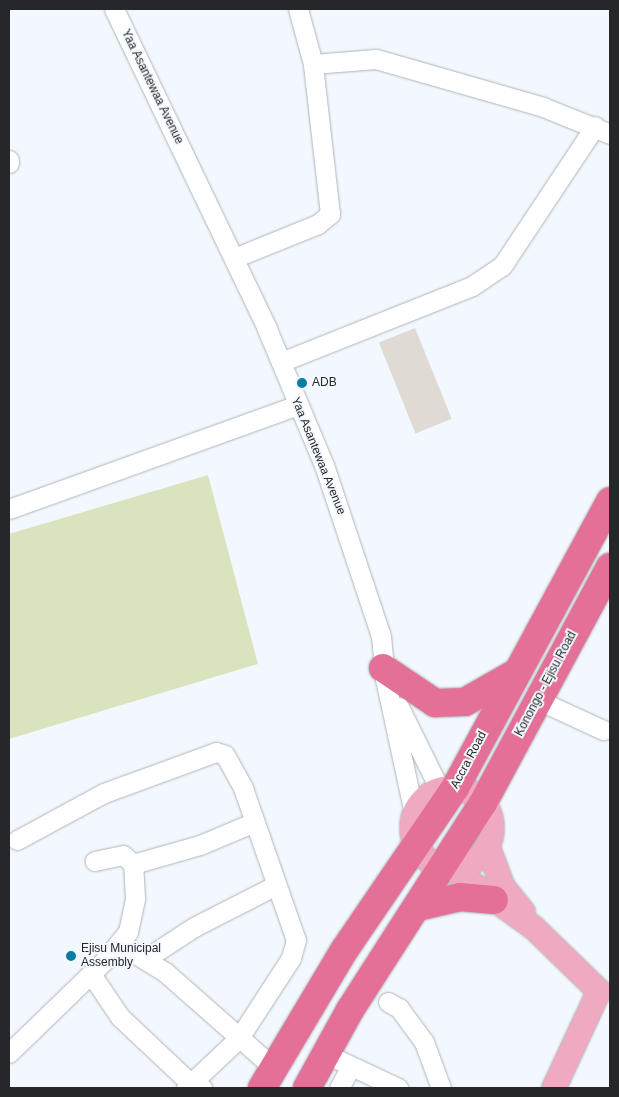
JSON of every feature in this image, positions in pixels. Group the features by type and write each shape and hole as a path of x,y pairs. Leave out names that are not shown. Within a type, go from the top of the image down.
{"highway":[{"name":"Accra Road","path":"268,1078 308,1008 416,847 447,789 517,672 610,501"},
{"name":"Konongo - Ejisu Road","path":"307,1088 326,1054 418,907 448,869 610,567"},
{"path":"384,674 434,703 465,702 517,672"},
{"path":"418,907 460,897 494,900"}],"main road":[{"path":"534,928 504,887 488,847 492,824 483,803 447,789 429,795 414,813 411,829 416,847 426,860 448,869 534,928 605,990 554,1088"},
{"path":"448,869 473,863 488,847"}],"street":[{"name":"Yaa Asantewaa Avenue","path":"114,9 234,258 281,362 361,570 381,636 384,674 414,813"},
{"path":"234,258 318,224 330,214 313,64 298,9"},
{"path":"281,362 472,286 502,266 602,130 376,59 313,64"},
{"path":"9,509 298,405"},
{"path":"384,674 447,789"},
{"path":"538,700 603,730"},
{"path":"12,840 104,793 216,752 225,755 234,770 296,940 291,958 239,1038 194,1087 120,1017 91,974"},
{"path":"133,864 200,845 252,823"},
{"path":"9,1053 91,974 128,932 135,899 133,864 123,855 95,861"},
{"path":"145,959 194,927 276,885"},
{"path":"119,944 145,959 239,1038 268,1078"},
{"path":"388,1002 399,1008 424,1042 441,1088"},
{"path":"326,1054 350,1068 391,1087"},
{"path":"339,1088 350,1068"}],"green space":[{"path":"208,475 258,664 9,739 9,534"}],"building":[{"path":"415,328 452,419 416,433 379,343"}],"place":[{"name":"ADB","path":"302,383"},
{"name":"Ejisu Municipal Assembly","path":"71,956"}]}
